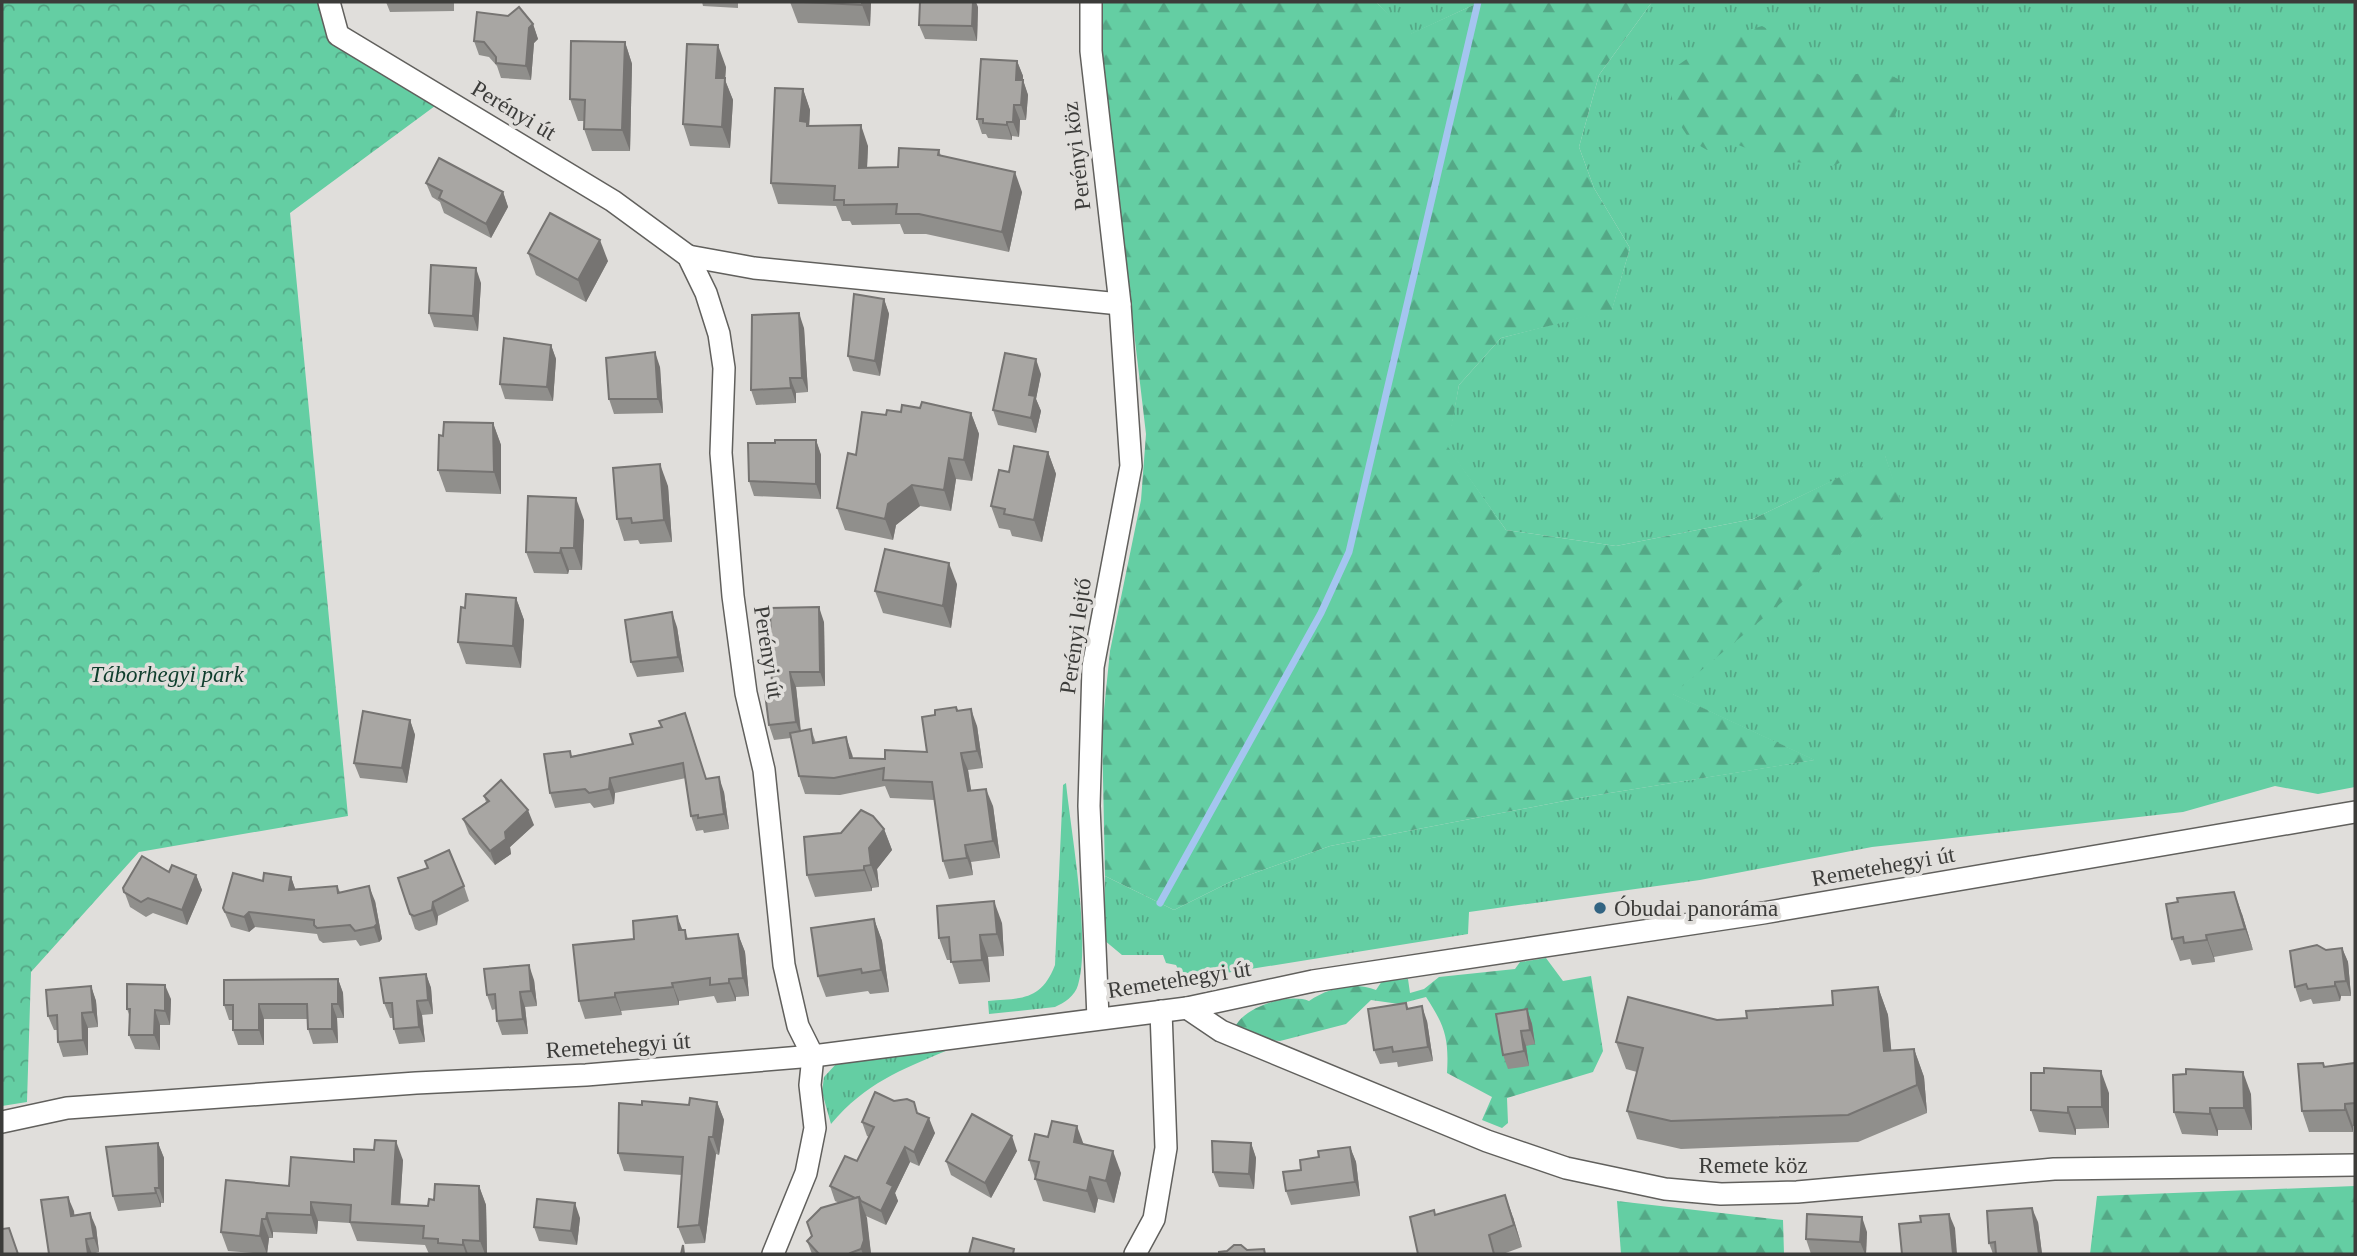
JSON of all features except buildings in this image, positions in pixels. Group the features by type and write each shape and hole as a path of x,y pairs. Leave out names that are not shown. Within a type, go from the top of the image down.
{"street":[{"name":"Perényi út","path":"329,2 338,35 613,201 688,256 754,268 1120,304"},
{"name":"Perényi köz","path":"1091,2 1091,51 1120,304"},
{"name":"Perényi út","path":"688,256 706,293 719,334 724,368 720,453 733,596 747,693 764,770 785,965 798,1026 813,1056"},
{"name":"Perényi lejtő","path":"1098,1018 1089,806 1093,667 1130,466 1120,304"},
{"name":"Remetehegyi út","path":"2,1122 67,1108 416,1083 586,1074 813,1056 1186,1008 1313,981 1763,914 2355,812"},
{"name":"Remete köz","path":"1186,1008 1221,1031 1487,1141 1566,1167 1665,1189 1721,1195 2054,1169 2355,1165"},
{"path":"1135,1254 1154,1219 1166,1148 1161,1011"},
{"path":"773,1254 806,1172 813,1139 815,1128 810,1085 813,1056"}],"green space":[{"name":"Táborhegyi park","path":"2,2 323,2 333,39 439,103 290,213 348,816 139,852 31,972 27,1102 2,1106"},
{"path":"1100,2 1376,2 1410,34 1480,2 1652,2 1599,75 1579,147 1594,188 1630,248 1612,310 1501,338 1459,385 1448,447 1506,530 1616,546 1753,519 1885,455 1901,502 1673,694 1815,760 1585,797 1330,846 1232,881 1174,910 1105,876 1102,729 1110,651 1141,500 1146,434 1100,43"},
{"path":"1376,2 1480,2 1409,35"},
{"path":"1652,2 2355,2 2355,787 2318,794 2275,786 2183,812 1872,847 1700,880 1469,912 1468,934 1201,977 1183,979 1176,965 1166,963 1163,955 1122,955 1104,940 1105,876 1174,910 1232,881 1330,846 1585,797 1814,760 1672,694 1900,502 1885,456 1753,519 1616,546 1506,530 1447,447 1459,385 1501,338 1612,309 1630,248 1594,188 1579,147 1599,75"},
{"path":"1762,26 1790,41 1811,70 1830,81 1857,74 1875,73 1893,76 1901,81 1901,101 1884,141 1833,166 1775,160 1736,144 1707,150 1690,140 1677,120 1671,93 1674,68 1691,56 1714,50 1733,35"},
{"path":"1066,783 1081,915 1081,966 1077,989 1072,996 1055,1007 989,1014 988,1001 1020,998 1037,991 1055,965 1063,785"},
{"path":"1546,958 1563,981 1591,976 1603,1051 1593,1072 1507,1098 1508,1123 1502,1128 1482,1120 1492,1097 1447,1073 1444,1033 1438,1016 1426,997 1399,1004 1371,1000 1346,1024 1280,1041 1252,1038 1235,1027 1248,1013 1279,1000 1309,1001 1333,989 1359,986 1376,990 1382,981 1408,979 1410,993 1424,989 1439,977 1515,969 1520,962"},
{"path":"948,1050 885,1079 858,1098 831,1124 822,1092 824,1077 837,1063"},
{"path":"2355,1186 2355,1254 2090,1254 2097,1196"},
{"path":"1617,1201 1783,1220 1784,1254 1621,1254"}],"waterway":[{"path":"1160,903 1321,613 1349,552 1478,2"}],"place":[{"name":"Óbudai panoráma","path":"1600,908"}]}
